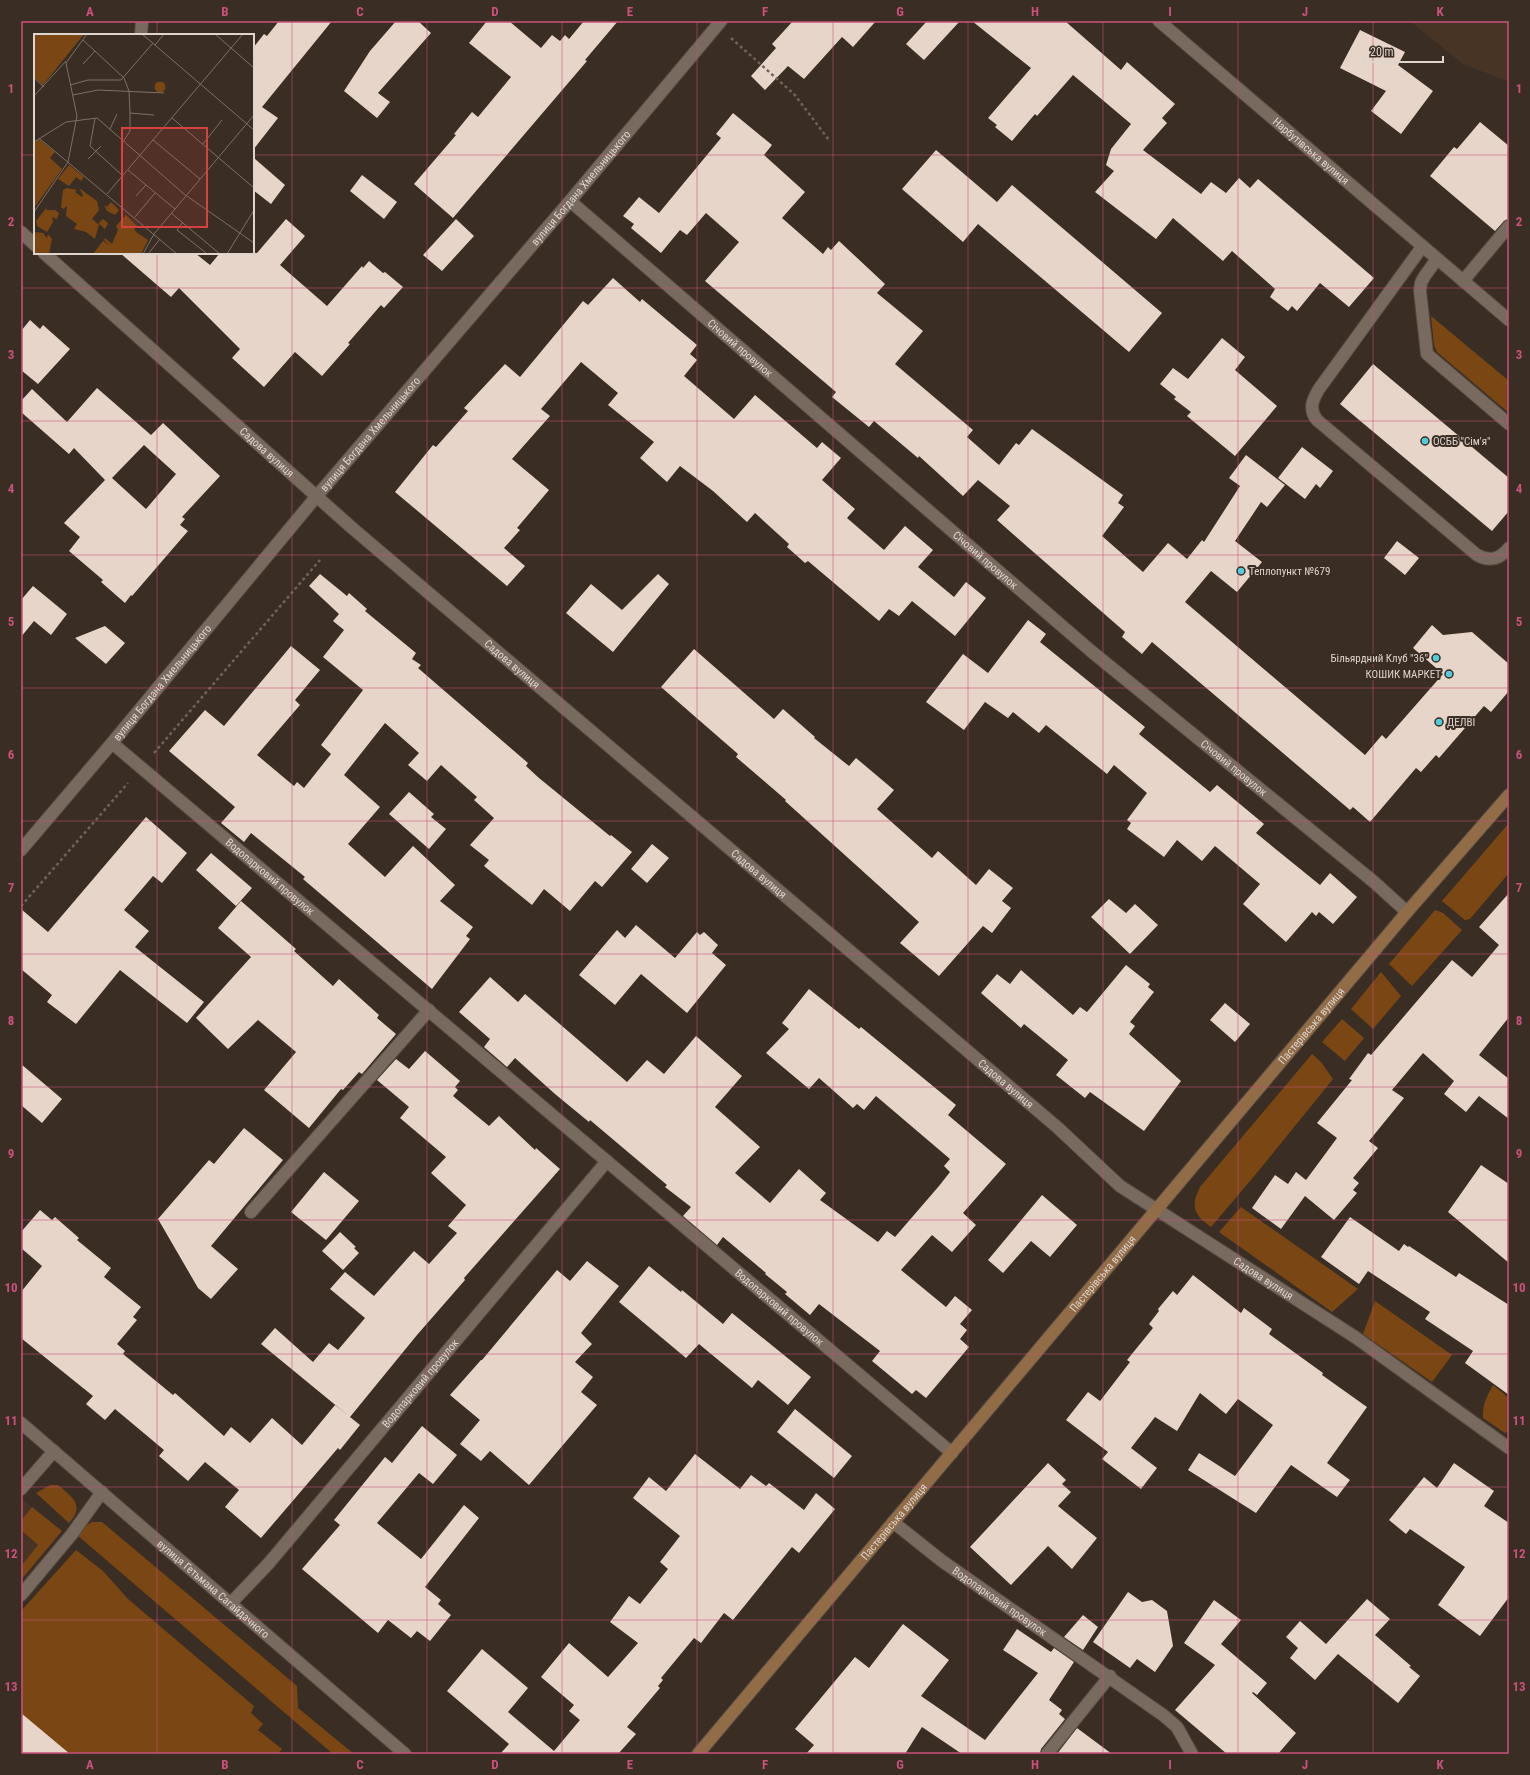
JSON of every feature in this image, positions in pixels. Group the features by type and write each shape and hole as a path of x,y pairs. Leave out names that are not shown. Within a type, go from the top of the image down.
{"main road":[{"name":"Пастерівська вулиця","path":"698,1754 1158,1210 1407,912 1509,795"}],"street":[{"path":"140,34 142,21"},
{"name":"Нарбутівська вулиця","path":"1159,21 1509,320"},
{"name":"вулиця Богдана Хмельницького","path":"21,850 112,743 316,497 570,201 719,24"},
{"name":"Січовий провулок","path":"570,201 1091,652 1374,882 1407,912"},
{"path":"1463,281 1509,226"},
{"path":"21,232 34,241"},
{"path":"1422,247 1320,389 1313,402 1312,412 1317,420 1477,554 1484,558 1492,559 1499,557 1509,548"},
{"name":"Садова вулиця","path":"45,254 316,497 1057,1127 1120,1186 1355,1337 1509,1448"},
{"path":"1437,259 1421,283 1421,298 1427,354 1509,424"},
{"name":"Водопарковий провулок","path":"112,743 952,1453"},
{"path":"251,1212 429,1010"},
{"name":"Водопарковий провулок","path":"231,1603 269,1563 607,1161"},
{"name":"вулиця Гетьмана Сагайдачного","path":"21,1423 405,1754"},
{"path":"21,1489 54,1452"},
{"path":"21,1595 72,1534 102,1492"},
{"name":"Водопарковий провулок","path":"893,1522 948,1565 1110,1676 1172,1723 1180,1733 1192,1754"},
{"path":"1047,1754 1110,1676"}],"path":[{"path":"719,24 790,90 829,140"},
{"path":"21,906 320,560"}],"shaded area":[{"path":"1410,21 1509,21 1509,82 1463,64"},
{"path":"1431,316 1509,381 1509,413 1437,352 1434,345"},
{"path":"1509,823 1509,873 1470,919 1465,920 1442,901"},
{"path":"1435,910 1443,913 1462,930 1412,986 1389,964"},
{"path":"1381,972 1401,996 1373,1029 1351,1009"},
{"path":"1342,1019 1364,1038 1345,1061 1322,1042"},
{"path":"1312,1054 1321,1062 1333,1079 1211,1227 1205,1223 1195,1210 1195,1200 1200,1187"},
{"path":"1241,1207 1358,1289 1332,1312 1219,1232"},
{"path":"1375,1301 1452,1355 1432,1382 1363,1334"},
{"path":"1493,1385 1509,1398 1509,1431 1505,1433 1483,1418 1484,1405"},
{"path":"50,1485 58,1485 72,1498 77,1506 74,1517 69,1523 36,1493"},
{"path":"21,1498 32,1507 21,1521"},
{"path":"32,1507 62,1531 21,1580 21,1566 38,1545 21,1530 21,1521"},
{"path":"92,1522 102,1522 297,1686 298,1708 354,1754 333,1754 77,1535 85,1526"},
{"path":"21,1530 38,1545 21,1566"},
{"path":"76,1550 103,1571 128,1599 254,1706 251,1713 263,1724 258,1730 282,1749 278,1754 21,1754 21,1611"}],"building":[{"path":"279,21 332,21 262,107 278,118 254,149 254,47 264,34 267,36"},
{"path":"396,21 418,21 431,33 378,93 390,102 377,118 344,91 370,51"},
{"path":"487,21 509,21 541,48 552,35 560,41 565,35 569,39 584,21 618,21 585,60 587,61 453,218 414,184 456,135 454,134 472,112 478,117 511,77 469,43"},
{"path":"793,21 876,21 853,47 842,37 804,79 788,66 765,90 751,76 776,48 772,44"},
{"path":"927,21 960,21 924,60 906,44"},
{"path":"972,21 1065,21 1121,70 1127,62 1175,104 1162,118 1167,123 1143,150 1201,194 1211,182 1226,193 1239,178 1250,188 1258,179 1374,278 1349,307 1320,283 1297,311 1292,306 1288,311 1270,297 1275,289 1232,251 1223,261 1173,218 1156,239 1095,192 1114,171 1106,165 1111,149 1131,124 1073,75 1037,116 1035,114 1012,141 995,127 997,125 988,118 1031,68"},
{"path":"1360,30 1405,52 1398,65 1433,91 1401,134 1371,111 1386,91 1340,68"},
{"path":"733,113 772,145 764,155 805,192 782,218 823,254 828,247 831,250 839,241 885,284 877,293 923,331 895,364 973,430 967,437 999,465 1016,443 1019,445 1032,429 1123,495 1118,503 1124,507 1102,536 1143,572 1168,543 1187,559 1202,540 1204,542 1240,486 1229,478 1246,455 1285,485 1267,507 1261,502 1235,541 1262,562 1237,592 1211,571 1185,602 1365,755 1382,735 1386,739 1443,674 1413,648 1432,625 1443,635 1472,632 1509,664 1509,691 1491,712 1484,706 1439,758 1436,755 1421,772 1416,768 1370,822 1353,807 1350,810 1152,642 1142,654 1122,637 1125,632 997,520 1010,506 978,480 963,496 919,456 918,458 874,421 869,427 832,397 836,392 705,281 739,242 706,213 687,235 680,230 661,253 631,228 634,224 623,216 639,197 659,213 721,138 716,134"},
{"path":"1480,122 1509,146 1509,219 1504,221 1495,231 1430,176 1454,147 1457,149"},
{"path":"936,150 997,202 1012,185 1162,313 1129,352 978,224 963,242 902,189"},
{"path":"254,158 285,185 271,204 254,191"},
{"path":"362,175 397,202 384,219 350,191"},
{"path":"286,219 305,236 280,265 327,306 362,266 363,268 369,261 403,287 384,308 381,305 322,376 295,352 264,387 232,358 240,349 179,288 171,297 121,254 196,254 210,265 219,254 257,253"},
{"path":"456,219 474,236 442,271 423,255"},
{"path":"613,278 640,302 642,299 697,345 690,354 697,360 684,376 734,419 755,395 817,448 822,442 841,458 822,480 855,509 847,518 884,550 905,526 933,550 918,567 954,597 966,582 986,598 955,636 912,601 899,616 889,609 879,621 808,561 805,563 787,547 789,544 755,513 747,522 713,491 680,466 667,482 640,458 654,442 608,405 618,393 581,362 541,409 550,416 512,459 549,490 517,528 520,530 504,548 525,566 507,586 395,492 433,445 436,447 468,411 464,408 505,364 520,377 583,301 588,305"},
{"path":"30,320 40,329 43,325 70,349 38,384 21,370 21,331"},
{"path":"1222,338 1245,357 1235,370 1277,406 1235,456 1187,416 1191,412 1174,399 1176,397 1160,384 1173,368 1188,379"},
{"name":"ОСББ \"Сім'я\"","path":"1373,364 1509,478 1509,511 1492,531 1340,404"},
{"path":"97,388 151,435 163,423 220,476 182,517 185,519 180,525 188,531 125,603 101,582 103,580 69,551 80,537 64,523 105,480 74,448 69,454 21,412 21,401 32,389 67,422","holes":["144,445 176,474 146,509 112,478"]},
{"path":"1302,447 1333,471 1320,488 1316,484 1305,499 1278,478"},
{"path":"1397,541 1419,558 1405,575 1384,558"},
{"path":"320,574 347,596 349,593 367,609 365,611 416,653 412,659 421,665 418,668 528,763 526,766 539,778 632,852 602,887 595,881 570,911 544,889 532,905 484,866 489,860 470,845 494,818 474,800 477,797 441,765 427,781 408,765 419,753 385,723 344,775 380,807 348,844 385,877 413,846 455,885 440,901 473,927 466,936 470,939 432,989 303,879 305,877 251,833 244,842 221,823 235,807 169,751 205,710 224,726 291,646 320,670 295,700 300,705 257,755 294,786 297,782 304,788 331,754 321,745 363,690 323,657 344,630 333,621 339,614 309,586"},
{"path":"658,574 669,584 613,652 566,613 591,584 622,610"},
{"path":"33,586 67,614 51,635 34,621 21,637 21,600"},
{"path":"1028,620 1046,634 1040,642 1145,727 1139,734 1210,792 1217,785 1264,824 1256,833 1320,885 1330,873 1357,897 1333,924 1319,912 1316,916 1312,912 1286,942 1243,904 1260,884 1215,846 1202,861 1177,840 1164,857 1127,829 1131,823 1127,820 1147,793 1114,765 1107,774 1046,725 1039,733 1013,712 1008,718 985,702 964,730 926,702 963,654 988,673"},
{"path":"105,626 125,643 106,664 75,638"},
{"path":"694,649 774,719 783,709 815,737 814,738 849,766 856,758 894,790 877,809 932,858 938,851 976,885 989,869 1013,888 1002,901 1011,908 992,933 983,926 939,976 900,943 919,922 785,801 786,800 736,757 738,754 661,687"},
{"path":"409,792 434,814 431,817 446,829 429,849 389,814"},
{"path":"146,817 187,853 162,883 153,876 124,910 149,931 135,947 204,1002 187,1023 120,970 76,1024 47,1002 52,995 21,969 21,909 48,932"},
{"path":"652,844 669,858 647,883 631,869"},
{"path":"211,853 252,888 236,906 196,870"},
{"path":"1509,893 1509,1017 1479,1055 1509,1079 1509,1119 1479,1096 1466,1112 1444,1094 1454,1081 1423,1053 1392,1090 1404,1098 1369,1141 1378,1148 1353,1178 1359,1183 1353,1190 1357,1193 1334,1220 1305,1196 1281,1229 1252,1208 1275,1175 1288,1184 1296,1172 1306,1180 1337,1138 1317,1123 1352,1080 1349,1079 1368,1053 1371,1055 1452,960 1472,977 1499,945 1479,927"},
{"path":"1109,899 1126,913 1135,904 1158,925 1130,954 1091,917"},
{"path":"241,901 296,949 294,951 333,986 339,979 379,1015 377,1018 396,1034 362,1074 359,1072 343,1090 341,1089 309,1128 264,1090 296,1052 258,1020 228,1049 196,1018 251,957 218,928"},
{"path":"636,925 675,958 697,932 700,935 704,932 718,945 712,953 726,965 687,1013 641,974 615,1005 579,975 617,930 625,938"},
{"path":"1126,965 1150,984 1148,987 1154,992 1130,1022 1135,1026 1129,1034 1181,1081 1144,1131 1090,1092 1085,1098 1056,1075 1068,1060 1024,1024 1021,1028 981,993 997,974 1010,984 1021,970 1073,1015 1080,1007 1087,1012"},
{"path":"490,977 518,1002 525,994 627,1082 647,1060 664,1074 696,1036 742,1076 715,1107 760,1147 735,1173 770,1203 799,1169 826,1193 820,1200 878,1242 887,1231 895,1237 950,1172 944,1166 950,1159 876,1096 864,1110 857,1104 853,1108 819,1078 809,1089 766,1053 789,1029 782,1023 809,989 859,1029 861,1027 956,1105 948,1115 1006,1164 963,1213 976,1225 952,1252 932,1235 901,1270 946,1307 955,1296 972,1310 960,1324 967,1330 960,1339 969,1347 926,1398 916,1390 912,1394 872,1361 880,1351 819,1304 810,1315 785,1294 787,1292 765,1274 766,1273 723,1237 717,1245 683,1216 691,1207 665,1187 667,1185 590,1120 589,1122 555,1094 515,1058 507,1067 484,1047 490,1039 459,1012"},
{"path":"1225,1003 1250,1024 1235,1042 1210,1020"},
{"path":"425,1051 460,1081 455,1087 458,1090 453,1096 489,1126 499,1116 535,1150 536,1148 560,1169 464,1278 465,1280 417,1335 350,1417 261,1344 275,1328 313,1362 329,1343 338,1350 365,1318 330,1289 345,1272 374,1296 414,1251 429,1264 457,1233 448,1226 466,1205 431,1173 446,1157 400,1118 409,1107 377,1080 396,1059 409,1069"},
{"path":"21,1064 62,1099 42,1123 21,1105"},
{"path":"244,1128 283,1160 211,1246 238,1269 211,1299 198,1288 158,1219 209,1160 214,1164"},
{"path":"1481,1165 1509,1184 1509,1263 1448,1212"},
{"path":"324,1172 359,1201 326,1240 291,1212"},
{"path":"1042,1195 1077,1225 1050,1257 1031,1241 1003,1273 988,1260"},
{"path":"40,1210 52,1220 55,1217 79,1238 77,1240 111,1268 104,1277 141,1307 133,1317 137,1320 117,1344 125,1351 123,1354 173,1395 175,1393 224,1436 231,1427 250,1443 272,1418 302,1445 335,1405 360,1425 340,1450 338,1448 261,1538 225,1507 239,1490 205,1462 188,1481 159,1456 164,1450 115,1409 105,1420 86,1404 93,1396 21,1338 21,1292 42,1266 21,1248 21,1232"},
{"path":"1350,1217 1399,1251 1404,1244 1408,1247 1409,1246 1456,1277 1459,1273 1509,1305 1509,1395 1465,1363 1473,1351 1425,1319 1430,1312 1368,1271 1359,1284 1321,1257"},
{"path":"340,1232 356,1247 354,1248 359,1253 343,1270 322,1251"},
{"path":"587,1261 619,1286 581,1333 592,1344 575,1362 593,1377 581,1392 597,1405 529,1485 490,1451 481,1461 460,1444 480,1420 450,1395 482,1360 557,1270 570,1281"},
{"path":"649,1266 681,1292 682,1290 723,1324 732,1313 811,1377 788,1405 758,1380 752,1388 699,1344 686,1358 619,1302"},
{"path":"1193,1275 1241,1313 1244,1308 1272,1329 1269,1334 1323,1373 1322,1375 1367,1407 1327,1463 1350,1480 1337,1497 1291,1465 1256,1513 1188,1470 1199,1453 1235,1476 1273,1425 1238,1399 1226,1414 1200,1393 1177,1431 1155,1417 1131,1448 1157,1468 1141,1489 1102,1459 1108,1452 1066,1420 1088,1392 1100,1401 1130,1362 1127,1360 1153,1328 1149,1324 1159,1311 1158,1309 1173,1291 1177,1295"},
{"path":"795,1409 852,1456 834,1478 777,1432"},
{"path":"422,1426 457,1455 433,1484 419,1473 377,1523 421,1559 464,1505 479,1518 425,1587 441,1600 438,1604 451,1615 430,1641 417,1631 411,1638 388,1620 378,1633 302,1569 340,1525 334,1520 385,1457 392,1463"},
{"path":"695,1454 740,1489 751,1475 766,1486 769,1483 804,1510 816,1493 835,1509 799,1553 792,1547 733,1620 724,1613 701,1643 694,1638 661,1678 663,1680 658,1686 660,1688 627,1727 636,1734 618,1754 500,1754 509,1744 447,1691 482,1649 528,1688 508,1712 554,1751 580,1720 569,1711 574,1705 541,1677 569,1643 608,1677 638,1643 610,1622 629,1596 640,1604 668,1569 660,1562 680,1536 633,1498 649,1477 666,1491"},
{"path":"1048,1463 1066,1480 1062,1484 1071,1492 1058,1506 1097,1538 1072,1569 1048,1546 1011,1585 970,1547"},
{"path":"1454,1463 1494,1491 1484,1506 1509,1523 1509,1597 1480,1636 1438,1605 1465,1567 1410,1529 1406,1534 1389,1520 1424,1477 1437,1488"},
{"path":"1128,1592 1142,1602 1152,1600 1167,1611 1173,1646 1155,1672 1137,1659 1130,1668 1093,1642"},
{"path":"1367,1599 1390,1619 1375,1635 1411,1666 1409,1667 1420,1676 1398,1703 1338,1654 1315,1680 1290,1658 1298,1648 1286,1637 1300,1621 1326,1644"},
{"path":"1214,1600 1241,1620 1221,1644 1267,1683 1257,1695 1253,1692 1252,1693 1296,1733 1278,1754 1227,1754 1175,1710 1215,1665 1184,1643"},
{"path":"1083,1615 1098,1627 1083,1650 1064,1637"},
{"path":"903,1624 949,1660 921,1696 985,1740 1038,1673 1003,1650 1017,1629 1051,1652 1054,1648 1074,1662 1049,1700 1062,1710 1059,1714 1065,1719 1041,1749 1040,1754 962,1754 922,1727 905,1754 806,1754 814,1745 795,1729 855,1657 869,1668"},
{"path":"21,1713 70,1754 21,1754"},
{"path":"1077,1728 1112,1754 1057,1754"}],"place":[{"name":"ОСББ \"Сім'я\"","path":"1425,441"},
{"name":"Теплопункт №679","path":"1241,571"},
{"name":"Більярдний Клуб \"36\"","path":"1436,658"},
{"name":"КОШИК МАРКЕТ","path":"1449,674"},
{"name":"ДЕЛВІ","path":"1439,722"}]}
